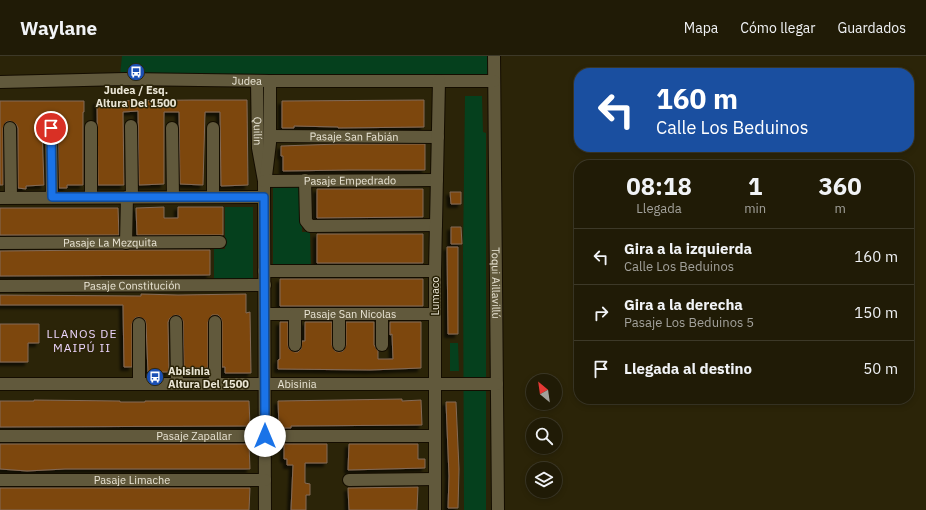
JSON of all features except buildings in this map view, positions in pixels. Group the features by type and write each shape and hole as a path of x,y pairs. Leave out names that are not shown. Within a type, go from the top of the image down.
{"street":[{"name":"Toqui Aillavillú","path":"494,56 498,510"},
{"name":"Judea","path":"0,82 125,79 494,82"},
{"name":"Quilín","path":"257,81 258,148 264,180 265,510"},
{"name":"Quilín","path":"264,180 268,163 270,136 270,81"},
{"name":"Lumaco","path":"435,510 435,271 439,81"},
{"path":"126,243 132,126"},
{"path":"91,127 91,197"},
{"path":"10,128 6,198 264,197"},
{"path":"51,128 52,197"},
{"path":"172,128 173,197"},
{"path":"213,128 214,197"},
{"name":"Pasaje San Fabián","path":"270,136 438,137"},
{"name":"Pasaje Empedrado","path":"264,180 437,180"},
{"path":"305,180 306,221 310,226 436,225"},
{"name":"Pasaje La Mezquita","path":"0,243 220,242"},
{"path":"264,271 435,271"},
{"name":"Pasaje Constitución","path":"0,286 264,285"},
{"name":"Pasaje San Nicolas","path":"265,314 435,314"},
{"path":"295,314 295,345"},
{"path":"339,345 340,314"},
{"path":"382,314 382,346"},
{"path":"176,322 177,384"},
{"path":"215,322 215,384"},
{"path":"139,324 139,384"},
{"name":"Abisinia","path":"0,384 497,384"},
{"name":"Pasaje Zapallar","path":"0,436 435,436"},
{"path":"349,480 435,479"},
{"name":"Pasaje Limache","path":"0,480 265,480"}],"green space":[{"path":"122,56 492,56 492,74 120,75"},
{"path":"465,96 482,96 483,132 486,133 486,510 464,510 463,252"},
{"path":"302,184 302,232 310,232 311,268 273,268 273,185"},
{"path":"225,207 253,207 253,282 214,283 214,249 225,249"},
{"path":"450,343 458,343 459,371 450,371"}],"place":[{"name":"Judea / Esq. Altura Del 1500","path":"136,72"},
{"name":"Abisinia Altura Del 1500","path":"155,377"}],"district":[{"name":"LLANOS DE MAIPÚ II","path":"82,340"}],"route":[{"path":"51,128 52,197 264,197 265,436"}]}
